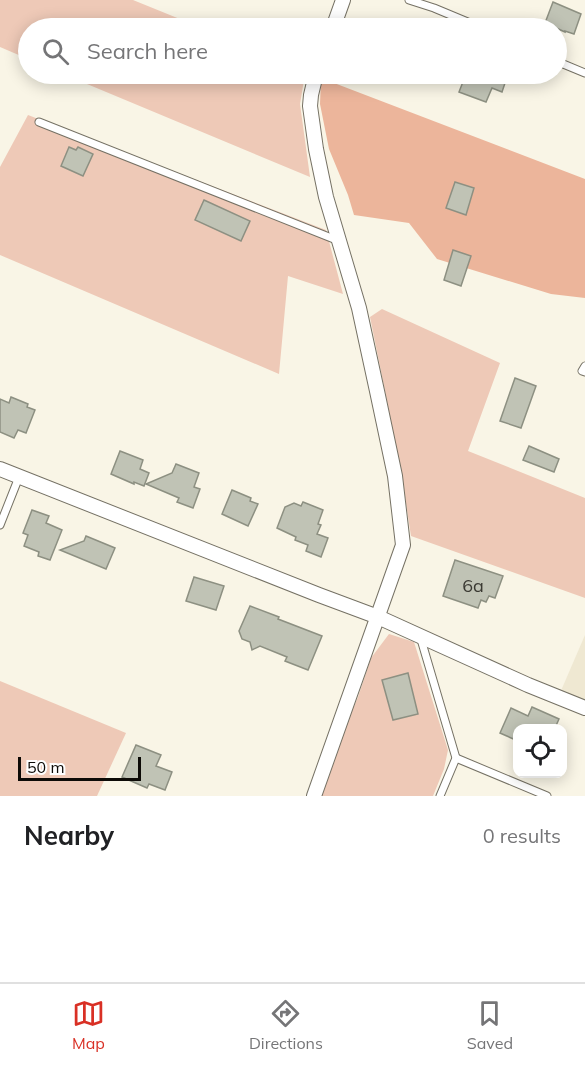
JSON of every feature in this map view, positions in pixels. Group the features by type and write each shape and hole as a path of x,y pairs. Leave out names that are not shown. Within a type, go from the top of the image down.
{"street":[{"path":"337,18 343,0"},
{"path":"314,84 310,106 316,150 326,197 361,318 395,476 402,545 314,796"},
{"path":"0,469 319,595 378,616 528,685 585,708"}],"lane":[{"path":"409,0 458,18"},
{"path":"567,66 585,73"},
{"path":"39,122 339,241"},
{"path":"585,366 582,371 585,372"},
{"path":"0,525 19,477"},
{"path":"420,635 456,758 440,796"},
{"path":"456,758 547,796"}],"shaded area":[{"path":"0,0 133,0 177,18 18,18 18,55 0,47"},
{"path":"87,84 303,84 300,104 310,177"},
{"path":"321,84 337,84 585,179 585,298 551,294 437,259 409,223 354,215 329,149 320,104"},
{"path":"28,115 326,230 343,294 288,276 279,374 0,255 0,167"},
{"path":"382,309 500,363 468,451 585,498 585,598 411,536 401,471 370,317"},
{"path":"389,634 414,642 448,750 444,769 433,796 317,796 358,697 371,658"},
{"path":"585,635 585,703 560,693"},
{"path":"0,681 126,733 97,796 0,796"}],"building":[{"path":"553,2 581,14 574,34 567,32 567,18 547,18"},
{"path":"462,84 505,84 502,92 492,88 486,102 459,92"},
{"path":"69,147 76,150 78,147 93,154 83,176 61,166"},
{"path":"455,182 474,188 466,215 446,208"},
{"path":"204,200 250,221 241,241 195,220"},
{"path":"453,250 471,256 461,286 444,280"},
{"path":"515,378 536,386 521,428 500,421"},
{"path":"11,397 28,404 27,407 35,410 26,433 18,430 14,438 0,432 0,399 9,403"},
{"path":"529,446 559,459 554,472 523,460"},
{"path":"120,451 143,460 140,469 149,473 144,486 111,474"},
{"path":"176,464 199,473 194,487 200,489 193,508 177,502 179,498 146,484 172,473"},
{"path":"232,490 251,498 250,501 258,504 248,526 222,514"},
{"path":"303,502 323,510 317,534 328,538 321,557 306,551 308,545 295,540 296,537 277,528 285,507 294,503 301,506"},
{"path":"32,510 49,516 46,523 62,530 50,560 38,556 39,552 24,546 28,535 23,533"},
{"path":"86,536 115,548 106,569 60,550 84,541"},
{"path":"455,560 503,576 495,598 489,596 486,602 481,600 478,608 443,596"},
{"path":"194,577 224,586 216,610 186,601"},
{"path":"250,606 322,636 308,670 285,661 287,657 260,646 252,650 250,642 242,639 239,631"},
{"path":"408,673 418,714 393,720 382,680"},
{"path":"532,707 559,719 557,724 513,724 513,739 500,733 511,708 528,716"},
{"path":"136,745 161,755 156,766 172,772 165,790 149,784 147,788 122,777"}]}
